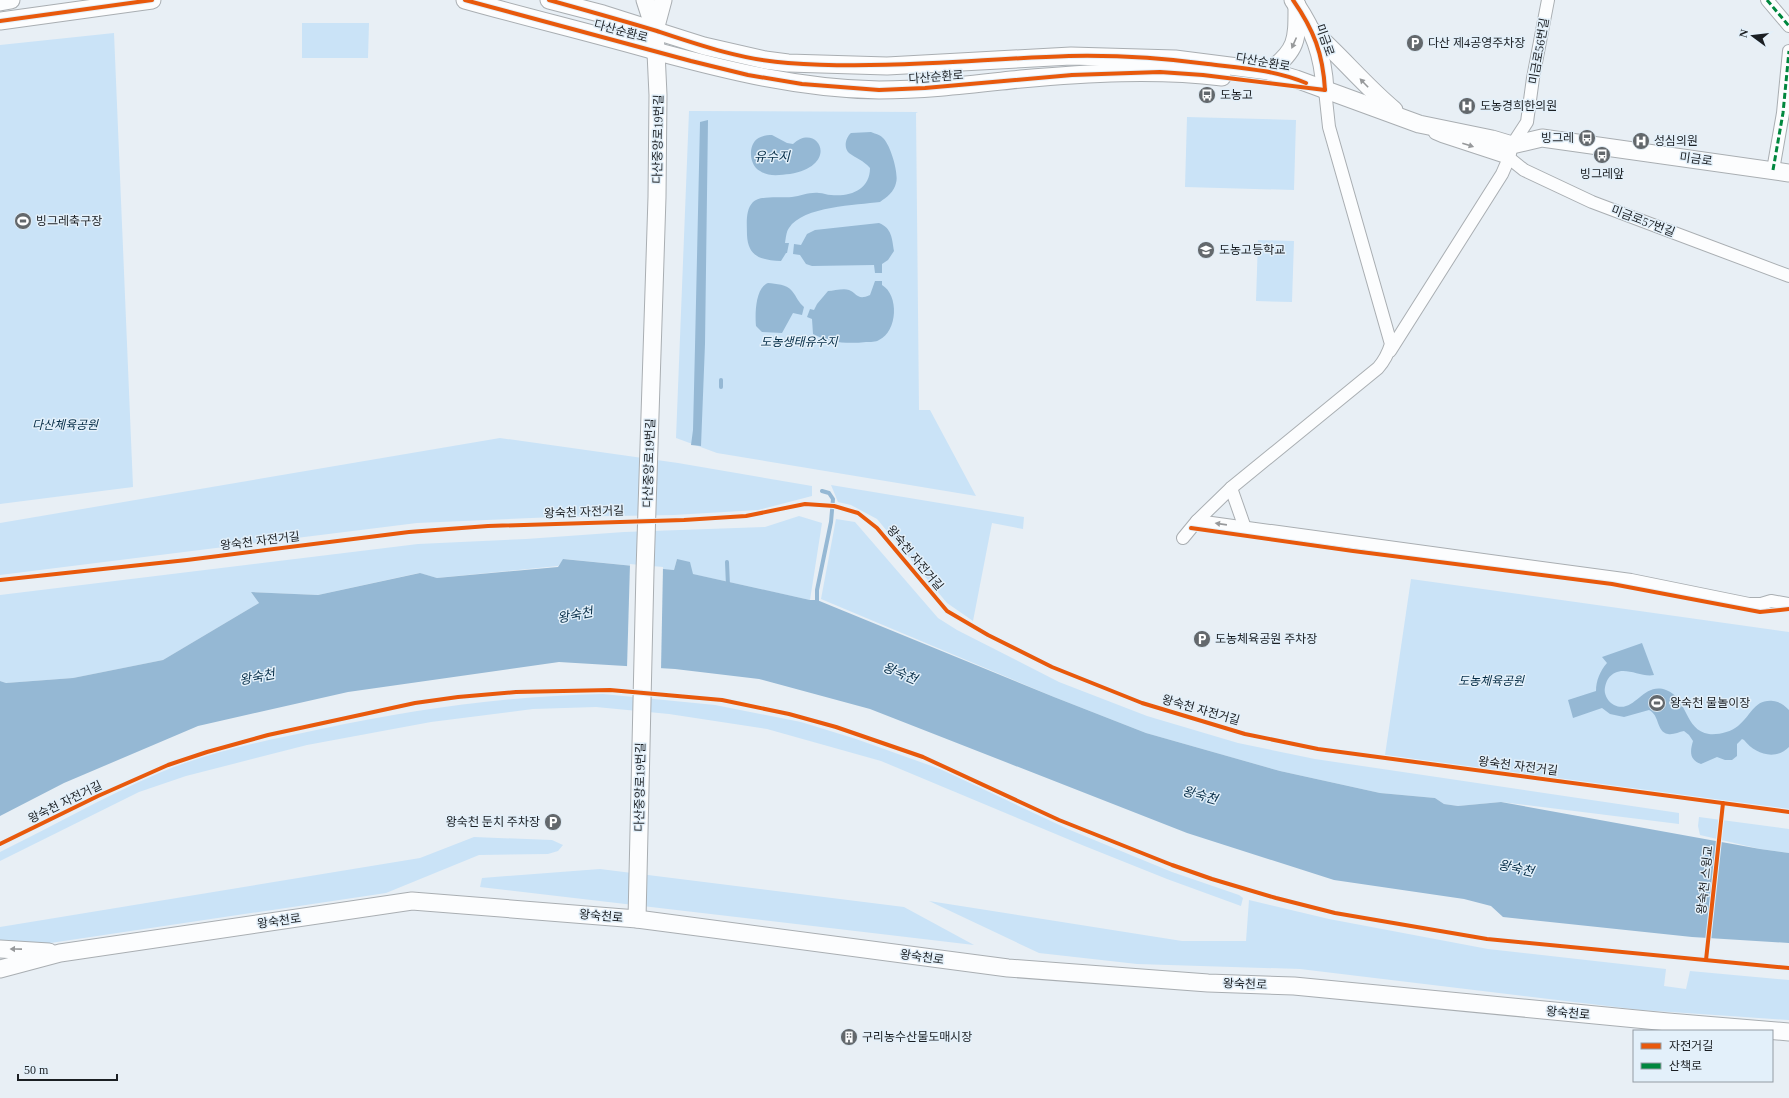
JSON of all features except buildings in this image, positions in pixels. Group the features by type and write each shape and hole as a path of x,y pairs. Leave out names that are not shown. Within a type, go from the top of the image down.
{"street":[{"path":"0,2 11,0"},
{"path":"0,21 152,0"},
{"name":"다산순환로","path":"465,0 748,75 782,82 836,88 878,90 925,88 1072,75 1160,72 1210,75 1325,90"},
{"name":"다산순환로","path":"549,0 704,46 739,55 788,63 887,66 1078,56 1175,59 1269,71 1325,90"},
{"name":"다산중앙로19번길","path":"637,911 645,571 651,421 658,95 654,31 645,0"},
{"name":"다산중앙로19번길","path":"654,31 663,0"},
{"name":"미금로56번길","path":"1183,538 1197,521 1231,488 1378,368 1387,358 1388,354 1502,174 1511,152 1527,122 1533,78 1548,0"},
{"path":"1767,0 1789,26"},
{"path":"1269,71 1281,62 1291,50 1297,36 1295,3"},
{"name":"미금로","path":"1295,3 1308,21 1324,67 1325,90 1419,124 1492,139 1511,152 1542,138 1781,171"},
{"path":"1311,30 1335,51 1374,93 1403,118"},
{"path":"1781,171 1783,113 1789,51"},
{"path":"1325,90 1329,127 1391,344 1388,354"},
{"name":"미금로57번길","path":"1511,152 1524,170 1592,202 1789,276"},
{"path":"1231,488 1245,528"},
{"path":"1197,521 1630,580 1749,604 1771,602 1789,604"},
{"name":"왕숙천로","path":"0,970 60,953 412,901 637,911 1008,968 1208,983 1294,986 1644,1020 1765,1030"},
{"name":"왕숙천로","path":"0,949 60,953"},
{"name":"왕숙천로","path":"1773,1031 1789,1032"}],"green space":[{"path":"302,23 369,23 368,58 302,58"},
{"name":"다산체육공원","path":"114,33 133,487 0,504 0,45"},
{"name":"도농생태유수지","path":"689,111 918,112 916,113 919,410 930,410 976,496 717,453 676,438"},
{"path":"1187,117 1296,120 1294,190 1185,187"},
{"path":"1258,240 1294,241 1292,302 1256,301"},
{"path":"500,438 678,463 812,486 812,496 758,510 674,515 555,517 417,523 0,575 0,523"},
{"path":"831,485 1024,517 1023,529 992,523 973,621 947,603 877,519 851,505 838,502"},
{"path":"799,516 822,523 810,600 692,574 677,559 674,570 564,559 558,566 437,578 419,573 318,595 251,592 259,603 163,660 73,678 6,683 0,681 0,595 418,544 526,539 624,532 765,527"},
{"path":"836,519 855,522 938,618 957,630 1059,682 1147,716 1238,743 1315,759 1679,813 1679,824 1501,802 1458,806 1444,804 1435,798 1380,793 1280,771 1146,733 1054,697 821,599"},
{"name":"도농체육공원","path":"1411,579 1789,632 1789,809 1566,781 1385,755"},
{"path":"603,694 715,705 801,722 856,739 940,769 1070,830 1172,872 1239,895 1243,898 1241,906 1167,879 1082,845 881,761 767,729 669,714 596,707 533,709 431,722 307,745 186,776 139,792 0,861 0,852 99,801 159,773 218,753 259,742 391,715 496,701 567,695"},
{"path":"1699,817 1789,829 1789,853 1760,849 1700,835 1698,826"},
{"path":"474,837 552,840 563,845 558,851 548,854 479,855 386,893 37,945 24,942 0,944 0,927 420,858"},
{"path":"600,869 904,907 974,945 480,887 482,878"},
{"path":"1249,900 1329,919 1488,949 1666,969 1664,986 1686,989 1690,971 1789,980 1789,1020 1641,1010 1300,969 1137,964 1039,953 929,901 1182,941 1246,941"}],"water":[{"path":"708,120 705,344 701,446 691,445 693,430 700,122"},
{"path":"871,132 884,139 894,161 897,179 894,189 890,194 880,202 831,208 806,215 796,221 787,231 785,243 789,243 787,253 781,261 767,260 753,253 748,242 747,235 747,222 750,205 761,198 792,197 815,193 845,195 863,187 867,182 870,168 847,151 846,143 851,133"},
{"name":"유수지","path":"772,135 787,143 793,144 802,138 810,138 816,141 820,147 820,154 816,162 806,169 790,174 770,175 763,173 756,168 752,160 752,146 757,139"},
{"path":"879,223 889,231 892,238 894,251 888,260 882,264 882,273 875,273 874,265 812,266 806,264 800,255 793,254 794,244 801,245 807,234 815,230"},
{"path":"875,281 882,281 882,285 888,290 894,304 893,321 890,329 885,335 876,341 853,343 832,341 813,334 812,319 807,317 810,309 814,310 828,291 847,289 860,297 866,297 870,295"},
{"path":"768,283 781,285 790,289 804,307 802,315 793,313 782,333 762,332 756,326 758,296 760,290"},
{"name":"왕숙천","path":"563,559 674,570 677,559 690,562 693,574 810,600 817,600 1146,733 1280,771 1380,793 1435,798 1444,804 1458,806 1501,802 1789,853 1789,943 1692,937 1503,917 1491,906 1464,899 1334,880 1187,833 870,709 759,679 675,669 559,662 348,692 198,726 64,783 0,816 0,681 6,683 73,678 163,660 259,603 251,592 318,595 420,573 437,578 558,567"},
{"name":"왕숙천 물놀이장","path":"1642,643 1654,675 1624,671 1613,674 1607,680 1605,693 1608,700 1614,705 1621,707 1627,706 1651,690 1658,688 1666,690 1673,694 1683,706 1695,727 1701,731 1713,734 1724,733 1732,730 1742,722 1757,705 1767,701 1775,701 1782,704 1789,710 1789,747 1778,754 1765,754 1754,749 1742,739 1737,744 1737,756 1732,760 1725,760 1717,757 1701,764 1692,758 1691,748 1693,741 1689,735 1684,731 1672,734 1664,733 1655,716 1649,710 1624,717 1610,714 1602,708 1573,718 1568,700 1596,691 1599,676 1607,663 1602,657"}],"pier":[{"path":"630,564 663,567 661,670 627,668"}],"waterway":[{"path":"721,380 721,387"},
{"path":"817,604 817,590 831,522 833,499 829,493 822,491"},
{"path":"727,562 728,586"}],"marked path":[{"path":"1767,0 1789,26"},
{"path":"1773,170 1783,113 1789,51"}],"cycle path":[{"path":"0,21 152,0"},
{"path":"465,0 691,61 748,75 802,84 879,90 925,88 1072,75 1160,72 1203,75 1325,90"},
{"path":"549,0 721,51 754,59 788,63 823,65 894,65 1034,57 1139,57 1246,68 1270,72 1306,83"},
{"path":"1293,0 1307,22 1320,54 1325,90"},
{"name":"왕숙천 자전거길","path":"0,580 187,560 409,532 488,526 684,520 746,516 805,504 834,506 858,513 877,528 947,611 988,635 1052,667 1142,703 1245,734 1318,749 1789,812"},
{"path":"1191,528 1353,551 1612,584 1760,612 1789,609"},
{"name":"왕숙천 자전거길","path":"0,844 98,796 168,765 207,752 268,735 415,703 458,697 516,692 610,690 722,700 789,714 836,727 923,757 1059,820 1172,865 1212,879 1276,898 1335,913 1487,939 1789,968"},
{"name":"왕숙천 스윙교","path":"1706,960 1723,803"}],"place":[{"name":"다산 제4공영주차장","path":"1415,43"},
{"name":"도농고","path":"1207,95"},
{"name":"도농경희한의원","path":"1467,106"},
{"name":"빙그레","path":"1587,138"},
{"name":"성심의원","path":"1641,141"},
{"name":"빙그레앞","path":"1602,155"},
{"name":"빙그레축구장","path":"23,221"},
{"name":"도농고등학교","path":"1206,250"},
{"name":"도농체육공원 주차장","path":"1202,639"},
{"name":"왕숙천 물놀이장","path":"1657,703"},
{"name":"왕숙천 둔치 주차장","path":"553,822"},
{"name":"구리농수산물도매시장","path":"849,1037"}]}
